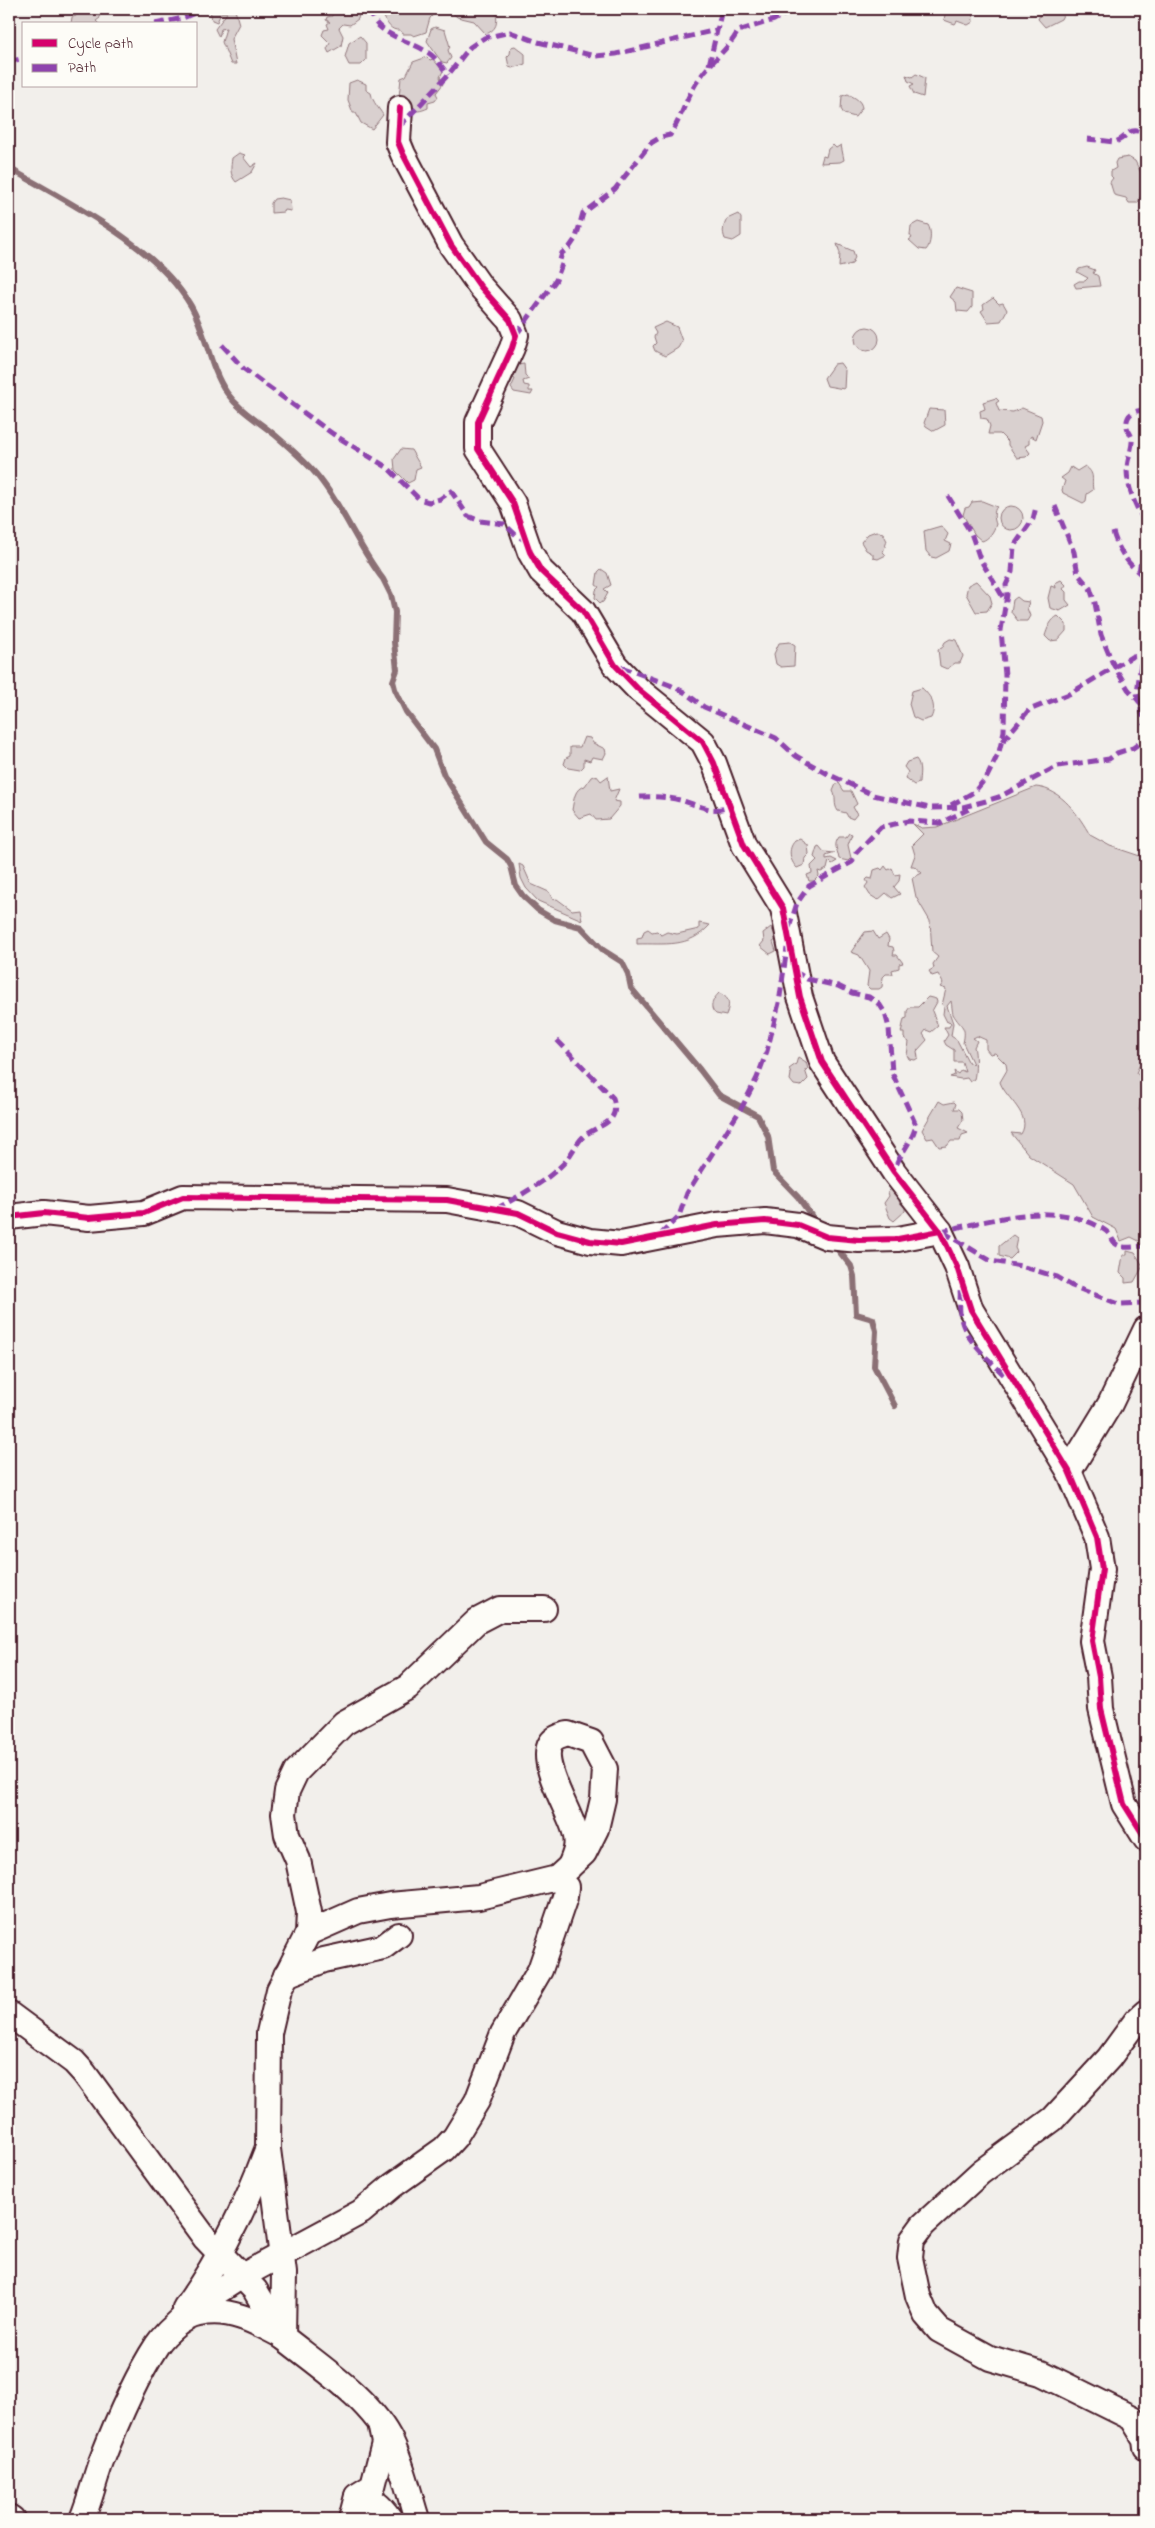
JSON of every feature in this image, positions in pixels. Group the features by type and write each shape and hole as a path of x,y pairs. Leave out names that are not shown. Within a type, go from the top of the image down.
{"street":[{"path":"400,108 398,142 402,154 451,245 480,286 510,320 516,334 512,348 478,422 478,449 513,503 530,552 540,571 583,611 615,665 638,689 703,742 714,763 744,845 783,908 800,997 822,1062 894,1172 940,1231 957,1267 971,1310 1069,1471 1097,1537 1102,1569 1092,1641 1099,1677 1101,1708 1124,1804 1146,1839"},
{"path":"9,1217 44,1213 89,1218 144,1213 183,1197 447,1200 518,1213 557,1232 590,1241 620,1244 716,1225 765,1222 798,1225 827,1237 859,1240 898,1238 940,1231"},
{"path":"1069,1471 1110,1404 1146,1329"},
{"path":"283,2337 284,2272 268,2149 269,2033 279,1990 308,1933 309,1912 298,1860 287,1835 284,1814 288,1791 296,1772 344,1723 408,1687 477,1622 500,1610 544,1609"},
{"path":"82,2519 100,2463 119,2419 157,2345 168,2332 194,2307 242,2276 361,2212 392,2186 444,2149 456,2137 477,2101 503,2033 540,1970 565,1896 564,1872 576,1851 575,1831 551,1769 548,1751 551,1742 557,1737 568,1734 591,1742 605,1769 603,1799 596,1830 584,1853 564,1872 479,1897 390,1905 358,1911 308,1933"},
{"path":"286,1975 324,1960 383,1947 399,1935"},
{"path":"1146,2012 1136,2021 1109,2058 1053,2119 981,2172 923,2225 912,2240 910,2258 918,2296 926,2314 939,2330 990,2358 1041,2373 1132,2418 1144,2439 1146,2447"},
{"path":"9,2014 74,2062 84,2072 177,2200 220,2255 255,2290 283,2337"},
{"path":"168,2332 220,2255 252,2190 268,2149"},
{"path":"168,2332 198,2314 216,2312 237,2315 255,2321 283,2337 365,2404 380,2424 392,2442 417,2519"},
{"path":"351,2519 357,2496 373,2486 378,2472 384,2442 380,2424"},
{"path":"357,2496 368,2497 381,2506 390,2519"}],"shaded area":[{"path":"76,9 96,9 100,18 97,22 71,22 72,17 76,16"},
{"path":"334,9 360,9 358,19 350,25 343,24 339,28 343,36 341,46 329,53 327,49 330,43 322,35 324,30 329,29 327,24 330,22 326,20 327,17 332,16"},
{"path":"386,9 434,9 435,13 430,18 426,32 414,36 403,34 400,30 389,26 383,15"},
{"path":"448,9 495,9 497,17 495,27 486,34 474,21 457,17"},
{"path":"946,9 972,9 973,22 968,25 957,21 955,24 944,20"},
{"path":"1039,9 1066,9 1061,19 1045,27 1038,19 1041,13"},
{"path":"210,10 235,10 239,24 231,39 236,64 231,64 222,42 226,28 221,29 219,37 215,29 227,13 221,13 217,22 212,20"},
{"path":"435,27 445,30 451,58 447,63 442,62 427,41 431,29"},
{"path":"360,36 366,43 366,60 361,65 349,65 345,57 349,43"},
{"path":"515,46 525,54 525,64 512,68 509,67 507,57 510,54 511,47"},
{"path":"427,57 430,60 433,59 443,71 440,77 443,84 436,93 438,97 435,101 428,103 428,108 415,111 409,108 399,97 401,78 406,76 413,62"},
{"path":"916,74 925,78 923,97 914,94 910,86 914,84 908,81 906,75 912,77"},
{"path":"357,80 366,84 366,90 371,93 383,115 372,129 361,123 356,113 353,113 348,100 349,83"},
{"path":"848,94 860,103 862,108 855,117 844,114 841,109 842,96"},
{"path":"833,145 836,148 841,145 844,160 821,163 823,156 826,157 828,149"},
{"path":"239,153 245,155 243,157 251,167 257,163 252,172 236,182 231,173 231,164 232,158"},
{"path":"1128,157 1135,161 1146,183 1144,190 1146,192 1140,197 1138,203 1129,203 1126,198 1114,195 1110,182 1113,178 1111,171 1116,168 1115,163 1117,159"},
{"path":"274,199 290,200 291,211 285,210 284,212 271,213 271,203"},
{"path":"738,214 741,218 741,236 733,241 725,239 723,229 727,219"},
{"path":"918,222 928,225 929,228 930,241 926,250 919,249 909,240 912,238 910,235 911,226"},
{"path":"837,244 853,251 855,257 852,264 839,267 840,253"},
{"path":"1087,267 1095,270 1093,273 1098,276 1100,286 1076,288 1074,284 1079,281 1085,281 1088,278 1077,272 1079,269"},
{"path":"956,288 972,293 972,307 968,312 957,311 956,302 950,297"},
{"path":"993,298 999,304 1003,303 1007,310 1001,321 988,322 981,311 984,309 983,305"},
{"path":"666,322 677,327 682,341 678,348 665,356 655,351 653,346 656,343 654,337 656,333 653,328"},
{"path":"867,327 876,330 879,339 876,348 867,351 858,348 855,339 858,330"},
{"path":"840,363 845,370 844,389 827,386 824,378 834,364"},
{"path":"524,364 525,375 529,379 523,381 524,385 529,386 529,391 533,391 531,395 514,392 511,388 515,379 508,376 510,366"},
{"path":"996,398 999,401 996,403 999,411 1013,412 1022,408 1041,416 1042,421 1036,439 1031,436 1029,444 1025,446 1030,453 1026,457 1017,458 1008,442 1000,434 988,434 990,426 987,419 981,418 980,411 985,409 983,402"},
{"path":"929,409 944,410 945,425 934,431 926,426 924,423"},
{"path":"401,449 411,450 421,467 416,469 414,480 408,483 395,470 394,459"},
{"path":"1085,466 1092,474 1093,490 1087,494 1086,501 1083,503 1063,493 1065,481 1061,478 1068,473 1071,467 1077,471"},
{"path":"982,501 997,507 994,513 996,524 994,529 989,537 982,541 975,535 963,515 965,508 969,507 972,502"},
{"path":"1011,506 1020,509 1023,518 1020,527 1011,530 1002,527 999,518 1002,509"},
{"path":"941,526 948,534 945,541 951,544 949,551 936,558 931,557 926,551 924,531"},
{"path":"876,531 883,533 887,541 883,552 886,555 878,559 873,558 873,554 866,550 861,542 868,534"},
{"path":"601,569 607,573 611,585 604,589 608,593 603,602 600,603 595,598 596,590 599,587 596,585 598,572"},
{"path":"1061,580 1066,585 1063,589 1066,592 1066,600 1070,605 1060,611 1050,608 1048,598 1051,586 1056,588 1055,583"},
{"path":"976,581 990,596 992,603 987,611 976,612 966,594 968,585"},
{"path":"1017,597 1022,601 1029,602 1027,608 1030,616 1027,621 1018,621 1011,612 1013,600"},
{"path":"1058,616 1066,624 1066,631 1058,640 1050,641 1045,636 1051,622"},
{"path":"950,639 956,640 963,656 960,663 955,663 947,669 940,666 938,649 942,648 945,642"},
{"path":"790,642 795,645 794,666 781,667 776,664 774,654 779,643"},
{"path":"922,688 930,698 933,705 933,713 931,718 921,721 913,717 909,704 912,691"},
{"path":"584,737 590,738 593,743 605,749 606,753 603,759 592,757 590,761 584,759 584,766 580,770 568,768 564,764 566,758 570,756 570,747 580,747"},
{"path":"916,759 920,768 919,783 914,785 905,778 908,772 904,767 907,762"},
{"path":"596,775 601,781 608,776 610,791 619,789 614,801 620,802 620,806 609,819 596,820 591,814 579,818 572,810 575,795 591,777"},
{"path":"839,783 844,791 851,791 857,804 853,807 857,814 853,819 848,817 846,813 838,811 833,791 836,784"},
{"path":"1036,787 1045,789 1062,798 1075,812 1090,835 1110,846 1146,858 1146,1062 1139,1066 1136,1073 1140,1076 1146,1071 1139,1110 1146,1120 1146,1232 1144,1233 1144,1238 1139,1241 1131,1237 1121,1241 1116,1229 1093,1217 1074,1184 1029,1155 1011,1133 1021,1134 1024,1127 1023,1120 1021,1113 1000,1082 1007,1070 1006,1064 995,1053 990,1054 986,1049 986,1040 977,1036 973,1038 977,1041 974,1047 974,1079 970,1082 967,1078 950,1077 955,1075 954,1071 958,1074 961,1070 965,1072 962,1062 954,1062 954,1050 946,1045 944,1041 948,1035 944,1027 949,1027 951,1023 947,1022 943,1014 944,1007 942,1005 946,989 940,987 943,983 938,974 932,976 929,971 934,968 933,964 938,957 932,952 930,921 916,897 912,878 922,873 914,866 911,866 915,855 912,845 923,834 913,824 922,828 937,827","holes":["951,1001 953,1014 964,1030 963,1043 973,1064 969,1063 957,1040 951,1036 953,1023 947,1006"]},
{"path":"849,833 852,834 848,845 851,858 848,861 839,859 836,845 839,837 846,837"},
{"path":"800,839 808,845 809,854 805,858 804,865 797,868 791,858 790,851 795,841"},
{"path":"819,846 824,852 835,853 826,856 826,859 831,858 837,861 832,864 829,861 827,869 821,872 818,871 819,876 814,881 809,881 807,875 812,873 811,866 817,860 814,857"},
{"path":"519,864 523,866 531,884 549,892 553,900 557,899 572,910 580,909 582,920 538,901 526,888 521,878"},
{"path":"885,866 888,870 892,868 895,875 900,874 899,881 894,887 900,894 892,898 886,893 878,900 870,895 865,887 868,883 866,880 868,878 872,879 874,870 880,868 882,870"},
{"path":"699,923 710,925 702,933 685,941 667,944 637,944 637,938 642,937 644,931 648,929 652,932 657,931 661,935 667,932 677,934 699,929"},
{"path":"771,927 777,939 773,942 776,951 770,954 760,946 764,941 763,933"},
{"path":"873,931 878,939 886,934 889,939 888,946 893,947 893,955 897,955 903,963 899,964 899,968 892,970 893,974 886,974 883,977 882,987 879,989 870,989 867,986 869,971 859,955 851,952 865,932"},
{"path":"719,993 729,1003 726,1016 716,1014 712,1009 713,1001"},
{"path":"928,997 936,999 937,1002 932,1011 938,1026 931,1032 926,1030 923,1034 927,1040 917,1051 918,1058 915,1060 909,1059 907,1055 909,1042 904,1038 904,1033 901,1033 904,1019 907,1018 907,1011 910,1007 918,1007"},
{"path":"798,1057 806,1062 808,1069 805,1070 808,1079 801,1086 794,1085 790,1080 791,1074 789,1069 796,1064"},
{"path":"939,1101 944,1104 954,1102 956,1104 954,1109 959,1109 962,1112 963,1120 958,1128 968,1133 962,1135 960,1141 951,1141 947,1146 939,1147 933,1138 927,1139 922,1130"},
{"path":"893,1187 901,1196 899,1202 905,1207 905,1211 894,1221 890,1218 884,1203 889,1196 888,1192"},
{"path":"1013,1235 1017,1238 1015,1248 1017,1252 1010,1259 999,1256 999,1246"},
{"path":"1127,1251 1135,1253 1143,1266 1134,1282 1125,1283 1125,1278 1120,1273 1123,1255 1127,1255"}],"waterway":[{"path":"9,168 109,227 156,263 175,283 191,306 201,328 216,372 227,393 243,411 286,444 316,474 326,486 383,579 391,595 395,612 394,642 397,670 393,681 395,689 406,712 434,749 444,775 486,842 507,859 511,866 516,886 523,896 538,910 555,920 581,927 603,950 622,962 628,974 631,988 719,1095 758,1116 768,1136 773,1171 798,1197 818,1225"},
{"path":"834,1245 851,1266 854,1276 856,1314 873,1319 876,1331 874,1366 895,1406"}],"marked path":[{"path":"164,22 183,18 204,9"},
{"path":"371,9 377,25 430,54 439,62 448,75"},
{"path":"709,65 722,9"},
{"path":"516,335 556,280 562,264 560,260 562,253 569,248 576,238 583,213 615,189 651,143 661,137 670,135 695,86 738,31 774,20 794,9"},
{"path":"399,127 448,75 470,47 484,38 510,32 538,42 595,56 616,54 716,30"},
{"path":"9,62 22,59"},
{"path":"1087,139 1115,142 1132,131 1146,134"},
{"path":"222,345 244,369 333,434 388,468 419,499 429,502 440,499 451,491 468,516 480,521 504,524 526,541"},
{"path":"1146,411 1132,413 1127,422 1127,428 1132,438 1127,476 1136,505 1146,523"},
{"path":"948,496 971,533 980,559 1006,602"},
{"path":"1055,506 1074,552 1078,574 1090,588 1101,635 1113,664 1128,689 1146,709"},
{"path":"951,805 974,792 987,777 999,752 1004,731 1005,675 1001,630 1007,595 1006,585 1012,572 1014,546 1033,519 1036,507"},
{"path":"1113,532 1125,558 1146,578"},
{"path":"1139,573 1140,565 1146,563"},
{"path":"1146,650 1142,655 1137,693 1146,729"},
{"path":"1003,741 1029,710 1069,694 1133,656 1142,655"},
{"path":"621,667 670,685 684,692 704,707 776,738 796,756 828,774 873,795 930,808 963,807 999,797 1058,766 1109,759 1117,753 1133,748 1146,738"},
{"path":"640,797 675,799 711,809 730,806"},
{"path":"789,928 797,903 809,886 852,862 856,853 881,827 909,821 940,823 969,809"},
{"path":"660,1235 679,1216 687,1193 742,1107 757,1078 767,1051 779,1003 787,948"},
{"path":"794,971 807,979 838,986 852,993 869,997 880,1005 885,1013 889,1028 892,1073 916,1125 894,1172"},
{"path":"496,1209 531,1189 556,1171 566,1161 578,1142 584,1136 607,1122 614,1113 613,1098 555,1038"},
{"path":"940,1231 1010,1217 1046,1214 1063,1215 1100,1227 1108,1232 1115,1243 1120,1246 1146,1246"},
{"path":"943,1232 991,1261 1021,1266 1057,1277 1072,1286 1119,1304 1146,1303"},
{"path":"960,1290 960,1313 966,1332 977,1348 1005,1376"}],"cycle path":[{"path":"400,108 398,142 403,154 451,245 480,286 510,320 516,335 512,348 478,422 478,449 513,503 530,552 541,571 583,611 615,665 638,689 703,742 714,763 744,845 783,908 800,997 822,1062 894,1172 940,1231 957,1267 971,1310 1069,1471 1097,1537 1102,1569 1092,1641 1099,1677 1101,1709 1124,1804 1146,1839"},
{"path":"9,1217 44,1213 89,1218 144,1213 183,1197 447,1200 518,1213 557,1232 590,1241 621,1244 717,1225 765,1221 798,1225 827,1237 859,1240 898,1239 940,1231"}]}
